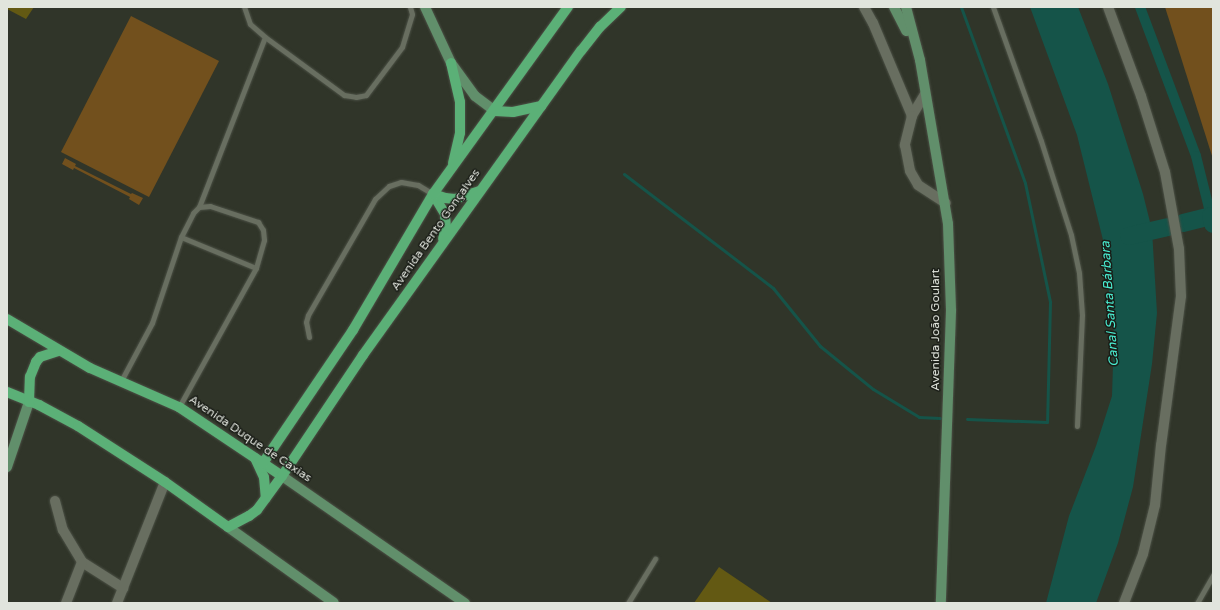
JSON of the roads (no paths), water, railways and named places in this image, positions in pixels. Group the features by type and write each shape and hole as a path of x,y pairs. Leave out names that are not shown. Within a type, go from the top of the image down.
{"main road":[{"path":"425,7 451,63 460,102 460,133 452,167"},
{"name":"Avenida Bento Gonçalves","path":"263,463 353,330 433,194 495,111 568,7"},
{"name":"Avenida Bento Gonçalves","path":"228,527 249,516 266,498 363,355 479,191 600,27 621,7"},
{"name":"Avenida João Goulart","path":"894,7 920,60"},
{"name":"Avenida João Goulart","path":"906,7 920,60 946,203 951,311 941,603"},
{"path":"451,63 476,96 495,111 513,112 541,106"},
{"path":"433,194 444,198 455,199 479,191"},
{"path":"433,194 445,214 446,227 442,243"},
{"name":"Avenida Duque de Caxias","path":"7,319 59,351 179,407 282,476 464,603"},
{"path":"7,467 29,402 30,377 36,362 40,357 59,351"},
{"path":"7,392 39,405 78,426 165,482 334,603"},
{"path":"254,457 264,477 266,498"}],"street":[{"path":"864,7 873,23 912,116"},
{"path":"1108,7 1141,96 1165,172 1180,257 1181,296 1161,445 1155,505 1143,554 1124,603"},
{"path":"925,94 912,116 905,145 910,172 918,186 946,203"},
{"path":"117,603 165,482"},
{"path":"55,501 63,530 82,562 123,588"},
{"path":"66,603 82,562"}],"lane":[{"path":"244,7 250,24 265,37 344,95 356,97 366,95 402,47 412,14 410,7"},
{"path":"993,7 1041,141 1071,235 1079,273 1082,314 1077,426"},
{"path":"121,381 152,323 181,237 193,213 199,207 265,37"},
{"path":"309,337 306,322 308,315 375,199 389,186 401,182 418,185 433,194"},
{"path":"179,407 256,268 264,240 263,230 258,222 210,206 199,207"},
{"path":"181,237 256,268"},
{"path":"628,603 655,559"},
{"path":"1197,603 1213,575"}],"water":[{"path":"1030,7 1078,7 1108,84 1143,194 1152,230 1157,313 1152,364 1133,487 1118,543 1096,603 1046,603 1069,516 1096,446 1112,396 1114,334 1103,240 1077,135"}],"waterway":[{"path":"961,7 1025,183 1050,302 1047,422 967,419"},
{"path":"1140,7 1196,156 1211,216"},
{"path":"624,174 773,288 820,346 873,389 919,417 940,418"},
{"path":"1183,223 1211,216 1213,224"},
{"path":"1129,236 1167,227"}],"water label":[{"name":"Canal Santa Bárbara","path":"1110,304"}]}
